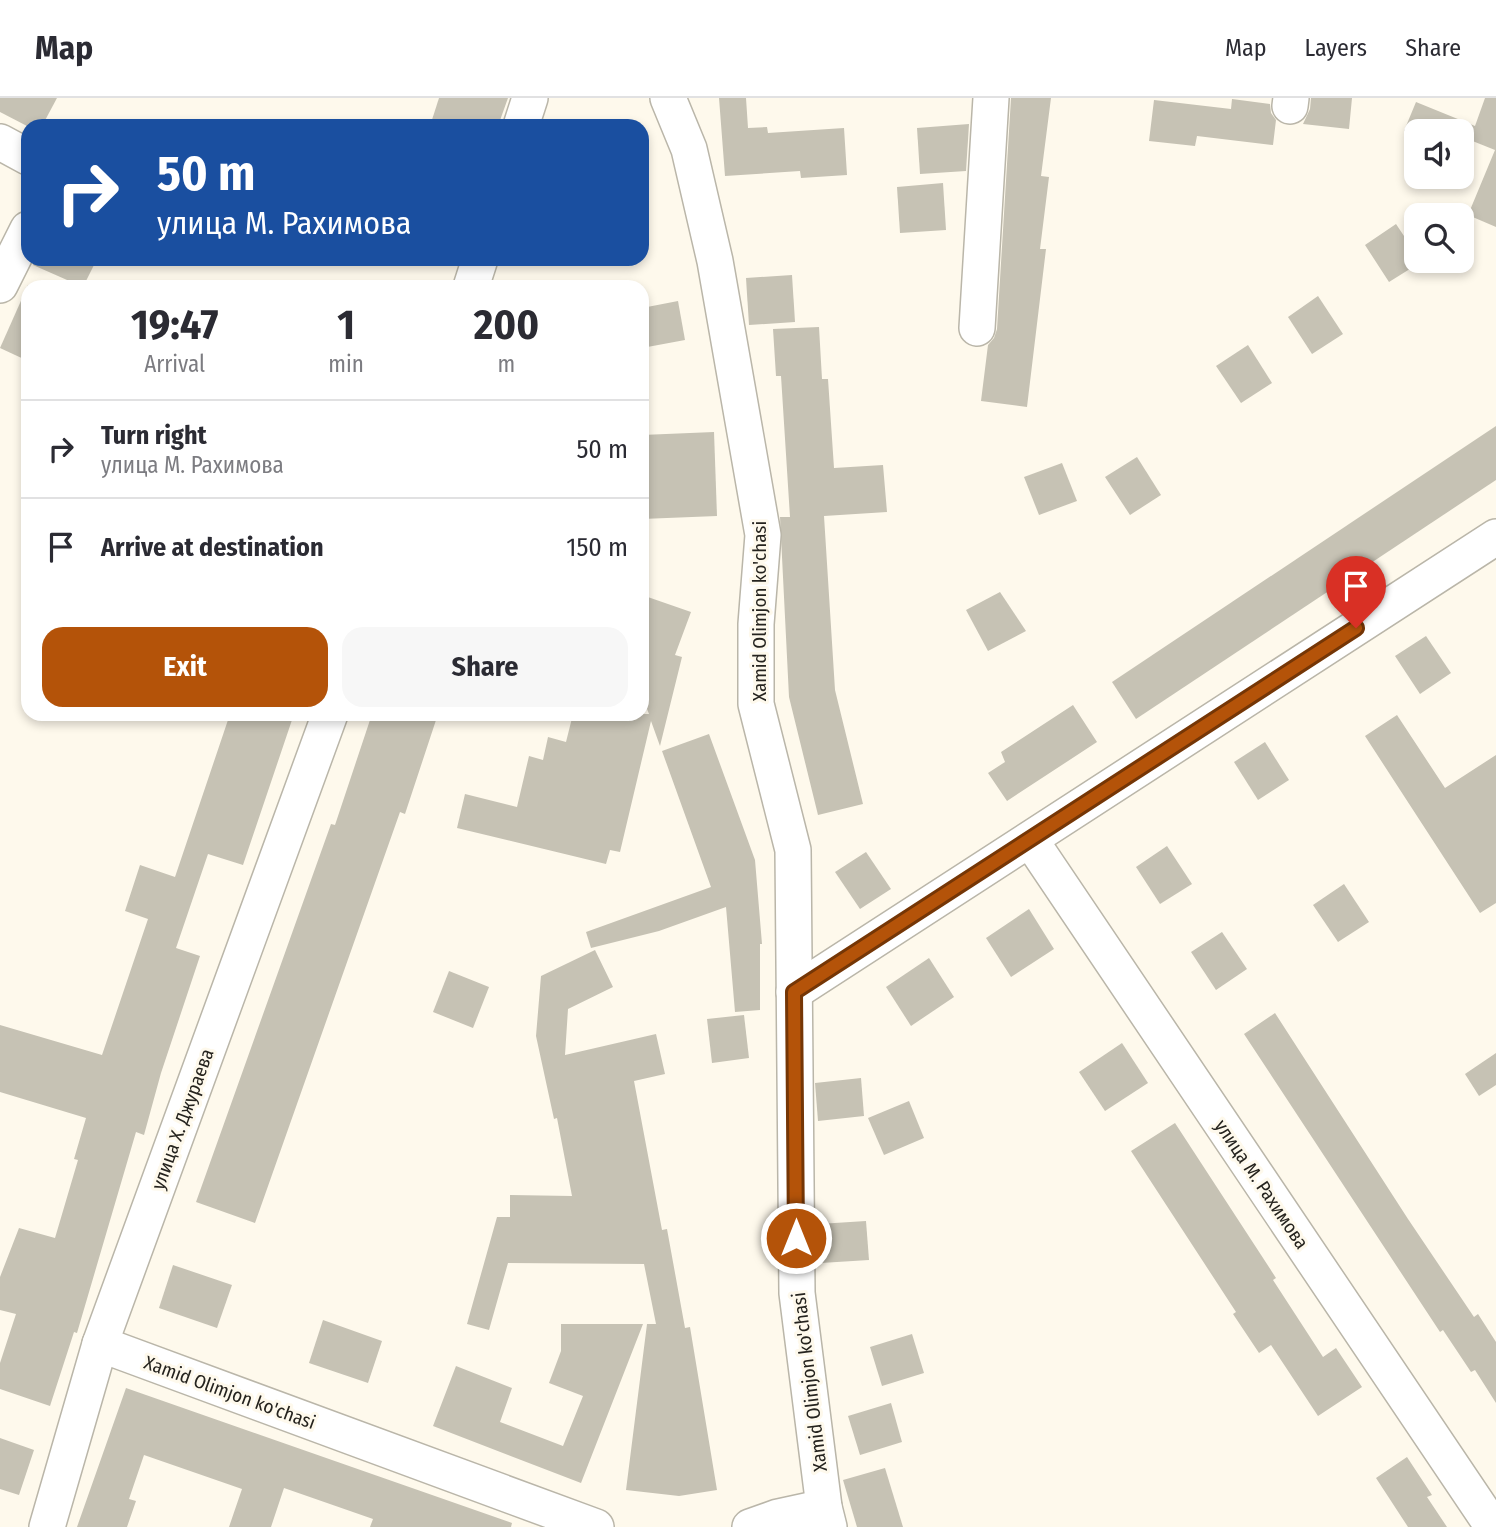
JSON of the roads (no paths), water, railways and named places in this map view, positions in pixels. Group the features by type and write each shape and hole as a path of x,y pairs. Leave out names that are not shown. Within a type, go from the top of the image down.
{"street":[{"path":"523,119 530,98"},
{"name":"Xamid Olimjon ko'chasi","path":"668,98 689,149 715,261 763,535 756,624 756,704 793,850 797,1293 827,1517 750,1527"},
{"path":"977,328 991,98"},
{"path":"0,142 21,153"},
{"path":"0,285 21,243"},
{"path":"794,992 1031,841 1496,537"},
{"name":"улица Х. Джураева","path":"47,1527 100,1344 327,721"},
{"name":"улица М. Рахимова","path":"1031,841 1493,1527"},
{"name":"Xamid Olimjon ko'chasi","path":"100,1344 596,1527"}]}
